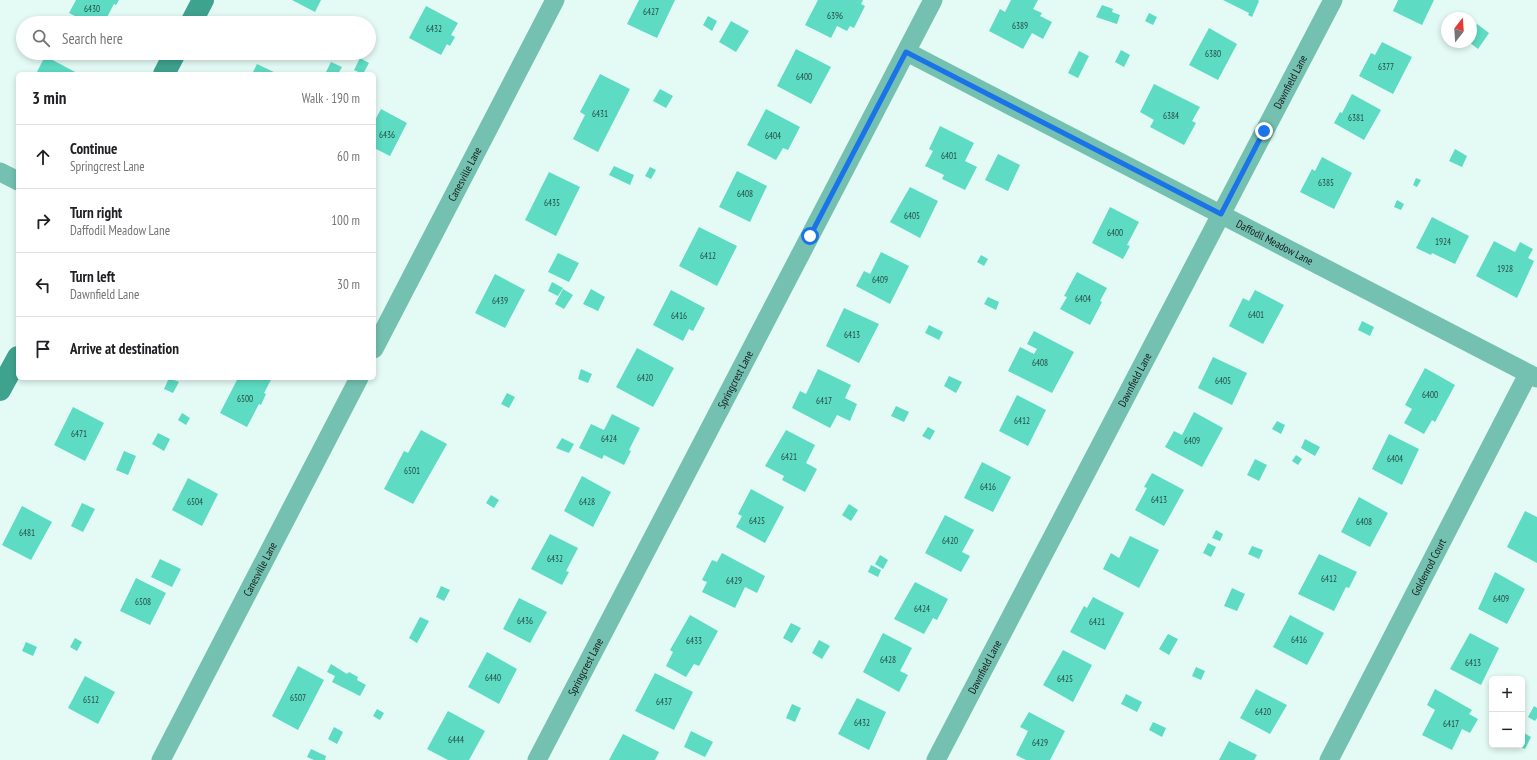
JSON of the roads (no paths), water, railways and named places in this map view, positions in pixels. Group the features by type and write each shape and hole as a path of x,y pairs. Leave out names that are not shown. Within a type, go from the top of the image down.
{"street":[{"path":"195,16 203,0"},
{"name":"Canesville Lane","path":"376,345 555,0"},
{"name":"Springcrest Lane","path":"538,760 934,0"},
{"name":"Dawnfield Lane","path":"936,760 1333,0"},
{"name":"Daffodil Meadow Lane","path":"906,52 1532,376"},
{"path":"165,72 171,60"},
{"path":"0,172 16,180"},
{"path":"0,390 16,361"},
{"name":"Goldenrod Court","path":"1329,760 1532,376"},
{"name":"Canesville Lane","path":"161,760 358,380"}]}
